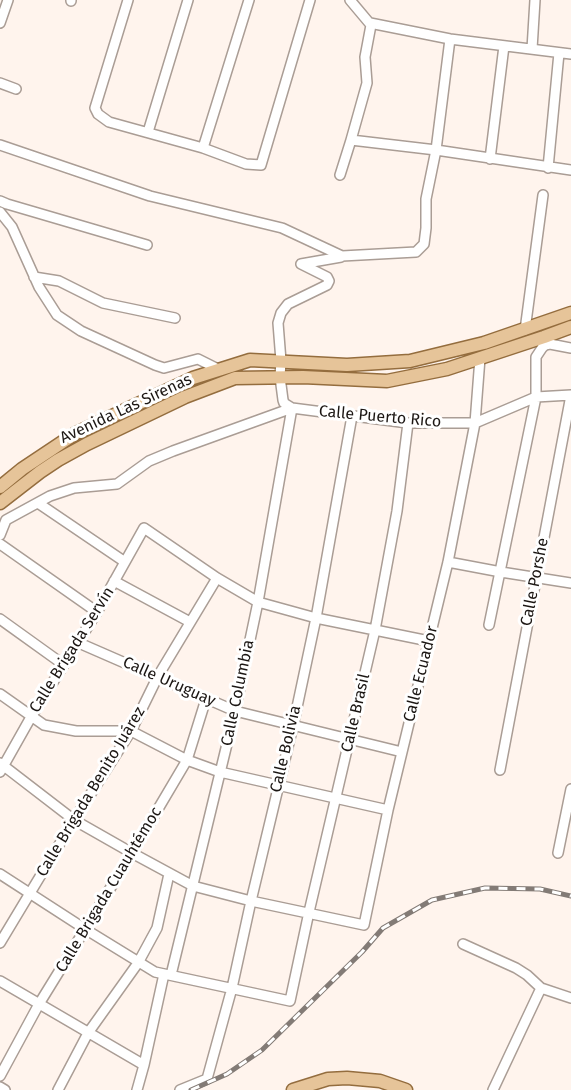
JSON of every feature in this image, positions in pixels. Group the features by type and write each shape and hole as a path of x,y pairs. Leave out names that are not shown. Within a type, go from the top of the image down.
{"main road":[{"name":"Avenida Las Sirenas","path":"0,486 76,433 193,378 250,360 347,365 410,361 484,343 571,314"},
{"name":"Avenida Las Sirenas","path":"0,503 40,472 87,444 185,397 235,378 280,377 387,381 447,369 545,341 571,327"},
{"path":"293,1090 328,1079 347,1077 380,1081 406,1090"}],"street":[{"path":"0,23 8,0"},
{"path":"128,0 95,108 98,114 109,122 203,148 246,164 261,165 310,0"},
{"path":"148,132 188,0"},
{"path":"203,148 249,0"},
{"path":"532,49 535,0"},
{"path":"340,175 367,83 365,57 371,25 356,3"},
{"path":"371,25 370,23 450,39 571,54"},
{"path":"292,408 284,403 280,377 278,323 281,313 288,304 327,285 329,281 327,277 301,264 342,256 416,252 424,244 426,199 436,150 450,39"},
{"path":"490,159 504,46"},
{"path":"548,168 559,53"},
{"path":"0,83 16,89"},
{"path":"351,140 571,170"},
{"path":"0,145 150,196 282,228 342,256"},
{"path":"525,330 543,195"},
{"path":"0,201 147,246"},
{"path":"0,212 12,227 39,287 57,315 81,331 164,368 198,359 220,370"},
{"path":"34,277 59,281 103,303 175,318"},
{"path":"489,625 536,397 536,357 545,341 571,348"},
{"name":"Calle Ecuador","path":"309,912 364,925 388,810 448,562 475,423 480,358"},
{"name":"Calle Puerto Rico","path":"292,408 408,423 475,423 536,397 571,395"},
{"name":"Calle Porshe","path":"500,770 571,395"},
{"path":"0,535 6,520 50,496 74,488 117,484 149,461 292,408"},
{"name":"Calle Columbia","path":"137,1090 193,886 235,711 258,603 292,408"},
{"name":"Calle Bolivia","path":"180,1090 207,1079 232,988 316,618 351,416"},
{"name":"Calle Brasil","path":"232,988 290,1001 375,630 397,511 408,423"},
{"path":"38,503 125,561"},
{"name":"Calle Brigada Servín","path":"1,767 97,612 144,528 217,578"},
{"path":"0,544 97,612"},
{"path":"448,562 571,583"},
{"path":"217,578 258,603 316,618 429,641"},
{"name":"Calle Brigada Benito Juárez","path":"0,943 131,731 158,676 217,578"},
{"path":"114,581 190,622"},
{"path":"0,619 64,665"},
{"name":"Calle Uruguay","path":"78,643 235,711 402,752"},
{"path":"0,694 44,725 76,731 131,731 187,760 220,772 388,810"},
{"name":"Calle Brigada Cuauhtémoc","path":"0,1076 39,1004 187,760 206,699"},
{"path":"1,767 74,820 193,886 251,901 309,912"},
{"path":"558,853 571,789"},
{"path":"0,873 155,972 232,988"},
{"path":"58,1090 88,1033 138,963 157,928 169,874"},
{"path":"463,944 516,968 541,988 571,998"},
{"path":"0,981 144,1065"},
{"path":"493,1090 541,988"},
{"path":"0,1087 5,1090"}],"railway":[{"path":"191,1090 227,1074 262,1050 362,952 383,928 432,900 485,888 540,889 571,896"}]}
